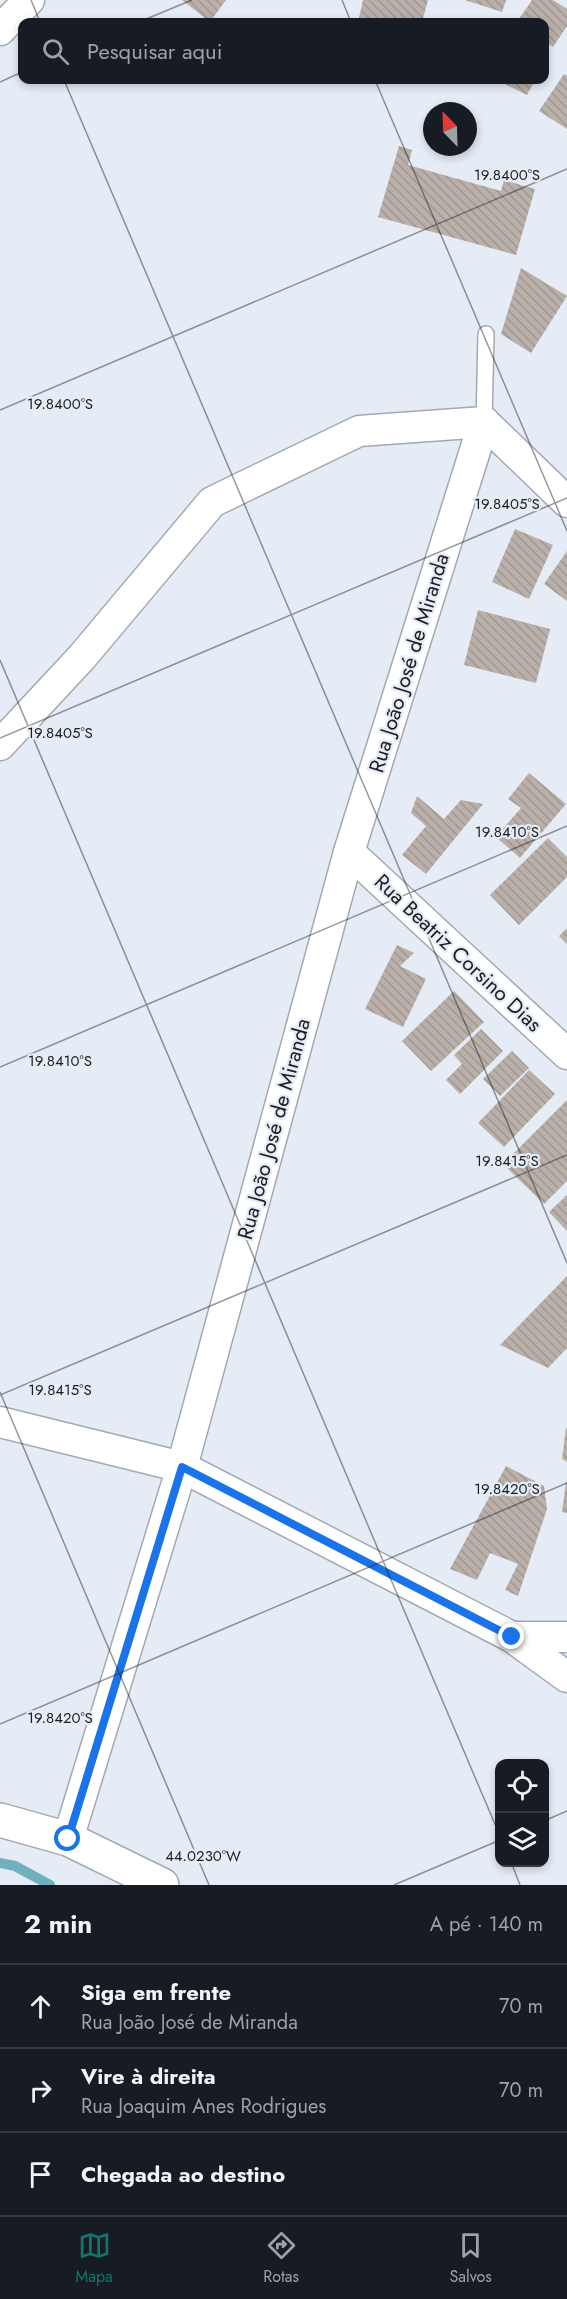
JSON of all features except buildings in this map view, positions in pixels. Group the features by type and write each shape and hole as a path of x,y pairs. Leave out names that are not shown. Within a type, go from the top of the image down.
{"street":[{"path":"0,30 29,0"},
{"path":"0,745 82,657 212,502 359,431 484,422 567,502"},
{"name":"Rua João José de Miranda","path":"68,1839 182,1467 349,852 484,422"},
{"name":"Rua Beatriz Corsino Dias","path":"349,852 567,1054"},
{"path":"0,1422 182,1467 512,1637 567,1677"},
{"path":"512,1637 567,1637"},
{"path":"0,1820 68,1839 162,1885"}],"lane":[{"path":"484,422 486,334"}],"waterway":[{"path":"0,1863 15,1866 50,1885"}],"route":[{"path":"68,1839 182,1467 512,1637"}]}
